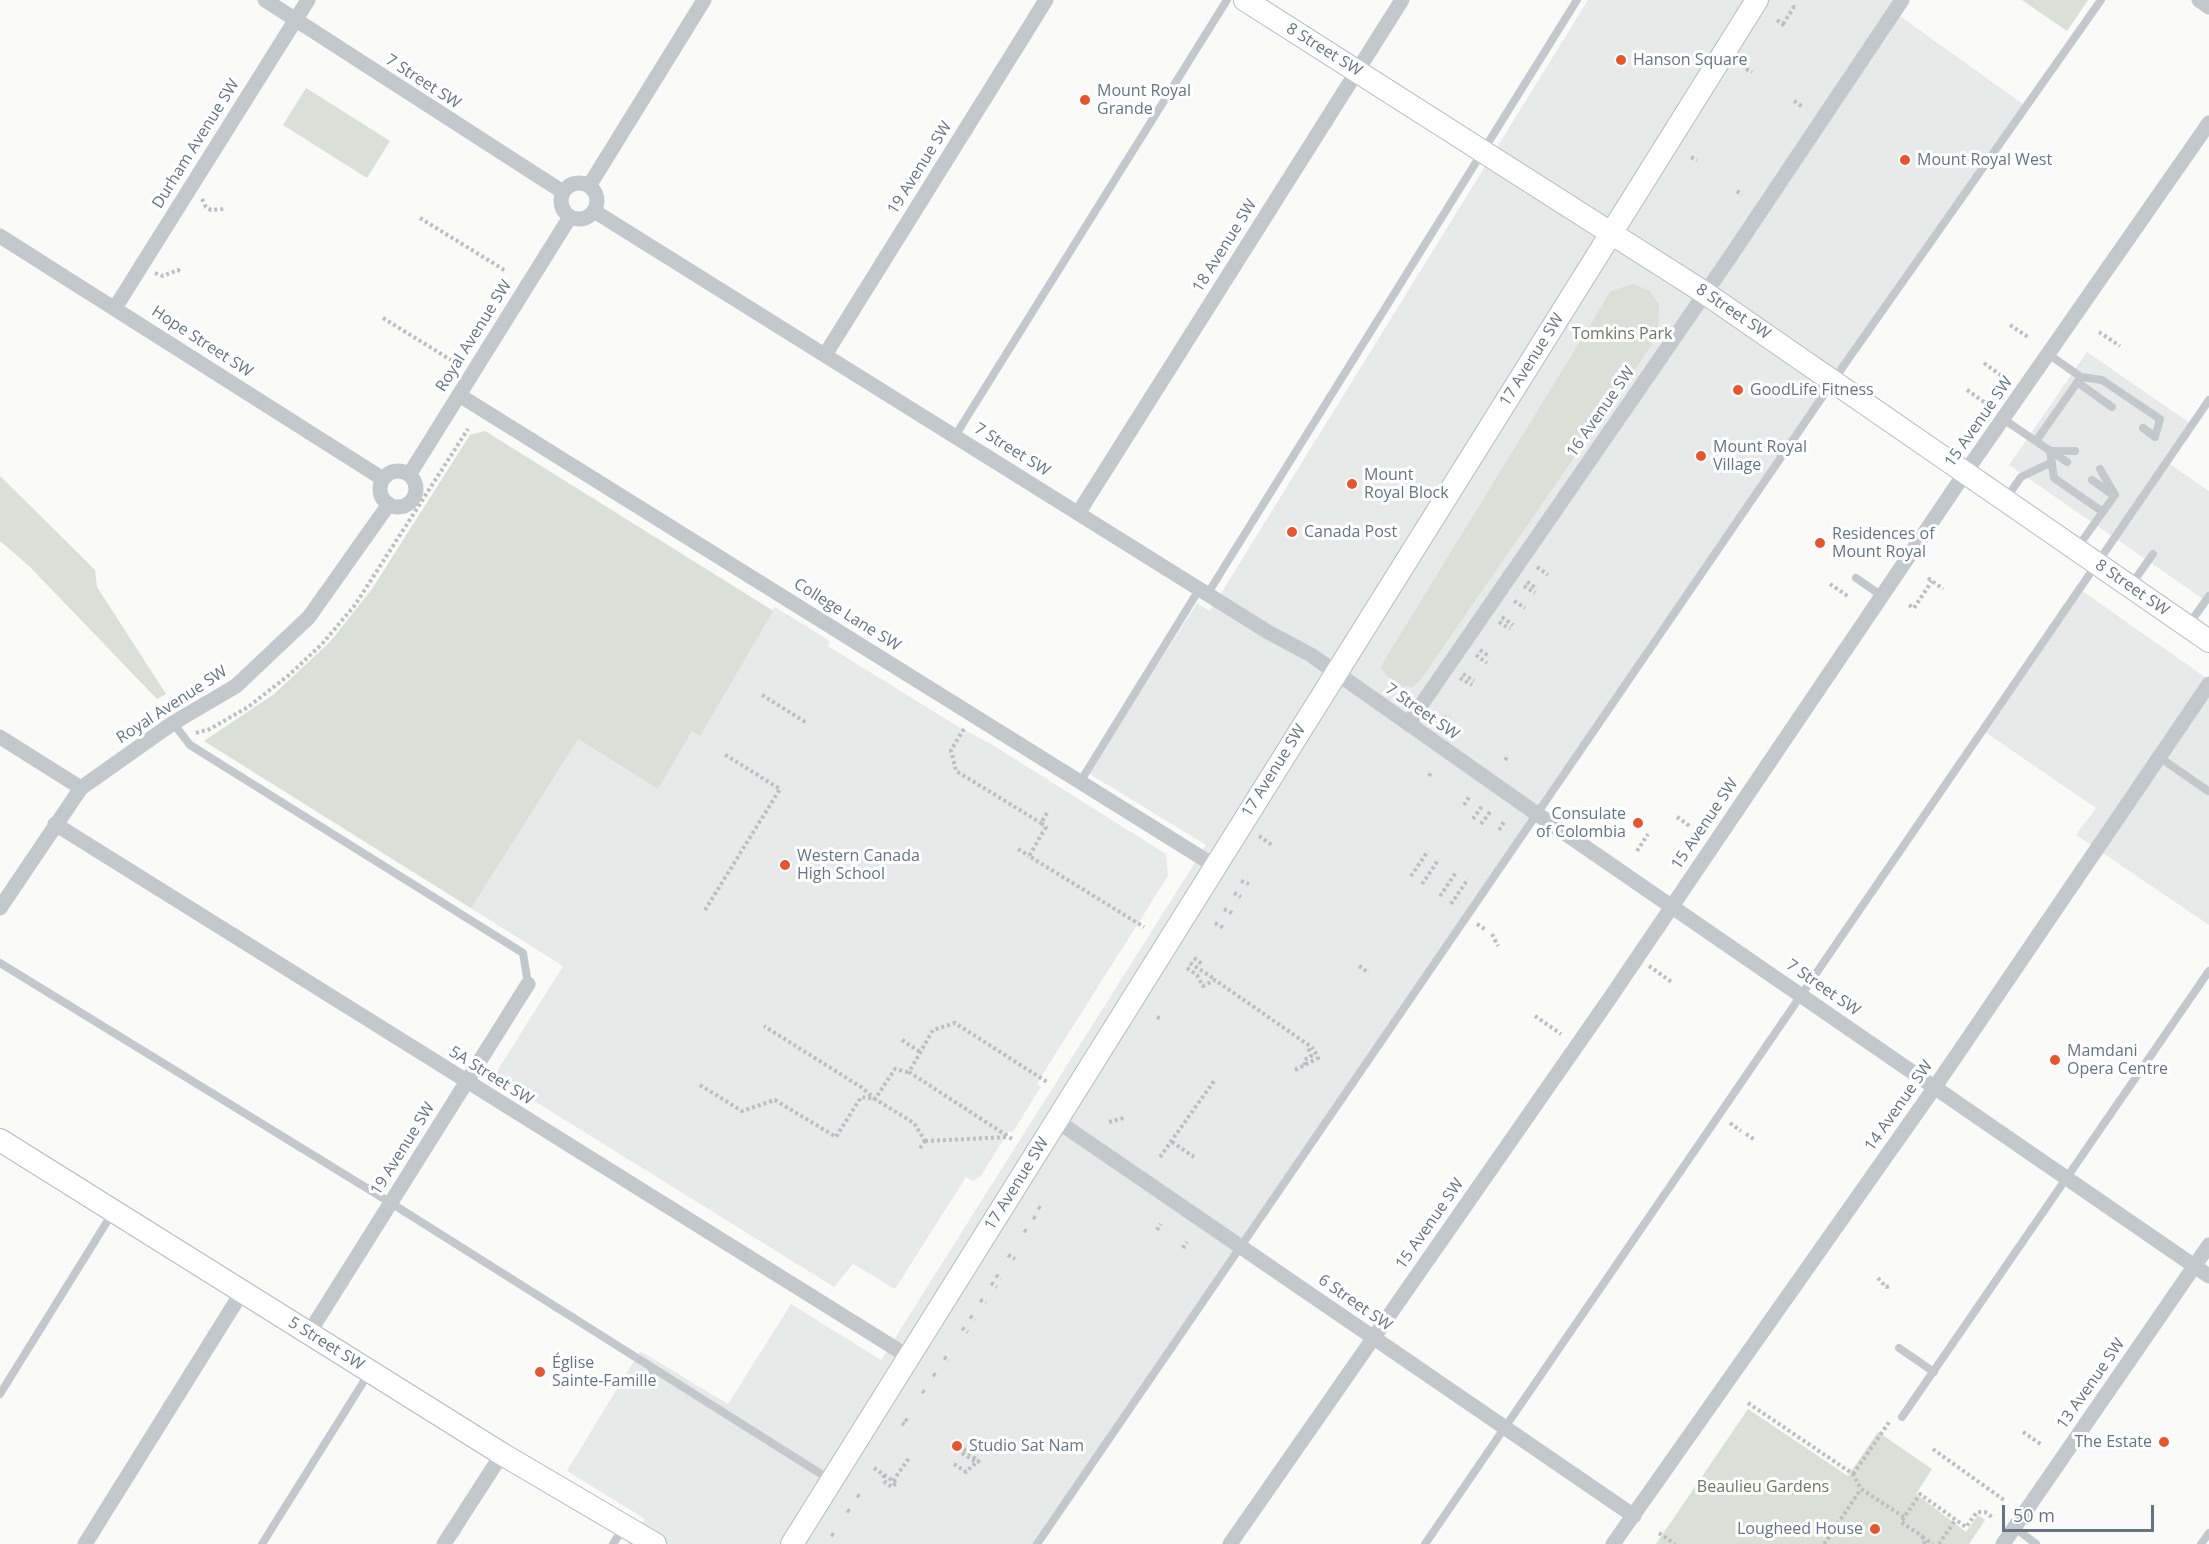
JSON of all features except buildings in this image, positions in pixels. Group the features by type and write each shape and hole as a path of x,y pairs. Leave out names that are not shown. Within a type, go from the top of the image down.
{"main road":[{"name":"8 Street SW","path":"1245,0 1613,232 1705,293 2209,641"},
{"name":"17 Avenue SW","path":"792,1544 1757,0"},
{"name":"5 Street SW","path":"0,1140 502,1454 619,1535 652,1543"}],"street":[{"name":"7 Street SW","path":"265,0 294,21 564,192"},
{"name":"Durham Avenue SW","path":"115,308 308,0"},
{"path":"589,186 704,0"},
{"name":"19 Avenue SW","path":"825,355 1046,0"},
{"name":"18 Avenue SW","path":"1078,512 1402,0"},
{"name":"16 Avenue SW","path":"1408,724 1705,293 1902,0"},
{"path":"2199,0 2209,7"},
{"name":"15 Avenue SW","path":"1230,1544 1672,906 1965,473 2209,123"},
{"path":"575,184 589,186 597,198 594,211 583,219 570,217 561,205 564,192 575,184"},
{"name":"7 Street SW","path":"594,211 1268,632 1311,655 1537,814 2209,1275"},
{"name":"Royal Avenue SW","path":"409,475 570,217"},
{"name":"Hope Street SW","path":"0,236 383,479"},
{"name":"College Lane SW","path":"459,395 1215,866"},
{"path":"395,471 409,475 416,489 412,500 401,507 389,504 381,493 383,479 395,471"},
{"name":"Royal Avenue SW","path":"0,908 81,788 173,723 236,686 309,617 389,504"},
{"name":"14 Avenue SW","path":"1613,1544 1935,1087 2209,684"},
{"path":"0,737 81,788"},
{"name":"5A Street SW","path":"55,824 909,1357"},
{"name":"19 Avenue SW","path":"309,1333 528,984"},
{"name":"6 Street SW","path":"1057,1120 1634,1516"},
{"name":"13 Avenue SW","path":"2002,1544 2209,1245"},
{"path":"85,1544 242,1292"},
{"path":"444,1544 502,1454"}],"lane":[{"path":"955,436 1227,0"},
{"path":"1080,782 1204,591 1577,0"},
{"path":"1037,1544 1834,381 2102,0"},
{"path":"2048,354 2112,407"},
{"path":"2079,379 2102,380 2160,419 2156,437 2143,428"},
{"path":"2036,441 2079,379"},
{"path":"1425,1544 2209,400"},
{"path":"2003,419 2067,462"},
{"path":"2050,451 2074,451"},
{"path":"2050,451 2054,478 2103,512"},
{"path":"2004,500 2021,477 2052,462"},
{"path":"2100,469 2115,495"},
{"path":"2092,480 2115,495"},
{"path":"2076,549 2115,495"},
{"path":"2130,586 2153,554"},
{"path":"1856,579 1882,596"},
{"path":"2187,626 2209,596"},
{"path":"173,723 190,745 523,953 528,984"},
{"path":"2159,757 2208,791"},
{"path":"0,963 391,1203 832,1480"},
{"path":"1902,1417 2209,971"},
{"path":"0,1394 114,1211"},
{"path":"1899,1348 1934,1372"},
{"path":"647,1380 654,1369"},
{"path":"262,1544 370,1372"},
{"path":"2014,1527 2036,1544"},
{"path":"2201,1544 2209,1533"}],"path":[{"path":"1777,20 1784,25 1794,7 1796,9"},
{"path":"1746,69 1752,72"},
{"path":"1794,101 1803,107"},
{"path":"1692,157 1697,160"},
{"path":"189,189 201,197 206,207 225,210"},
{"path":"1737,191 1742,195"},
{"path":"420,218 506,271"},
{"path":"142,264 159,275 178,270 182,273"},
{"path":"383,318 460,366"},
{"path":"2010,325 2028,337"},
{"path":"2099,332 2120,346"},
{"path":"1983,363 2002,376"},
{"path":"1967,390 1984,402"},
{"path":"1537,567 1548,575"},
{"path":"1928,578 1943,589"},
{"path":"1909,605 1914,608 1932,581"},
{"path":"1525,584 1536,591"},
{"path":"1830,584 1849,597"},
{"path":"1514,601 1525,608"},
{"path":"1501,619 1512,627"},
{"path":"1480,650 1490,657"},
{"path":"1476,655 1487,663"},
{"path":"1462,676 1473,683"},
{"path":"762,695 807,723"},
{"path":"1444,718 1450,716"},
{"path":"964,728 951,750 956,771 1046,827 1029,856"},
{"path":"705,910 780,789 724,754"},
{"path":"1429,776 1432,771"},
{"path":"1464,805 1469,797"},
{"path":"1473,819 1482,806"},
{"path":"1481,824 1490,812"},
{"path":"1041,823 1047,813"},
{"path":"1677,817 1691,827"},
{"path":"1499,830 1504,822"},
{"path":"1256,834 1272,845"},
{"path":"1637,851 1648,834"},
{"path":"1018,849 1144,927"},
{"path":"1411,876 1428,851"},
{"path":"1422,884 1439,859"},
{"path":"1440,896 1457,871"},
{"path":"1451,904 1468,879"},
{"path":"1241,881 1249,884"},
{"path":"1233,893 1241,897"},
{"path":"1224,909 1233,914"},
{"path":"1215,923 1224,928"},
{"path":"1478,924 1486,930"},
{"path":"1492,934 1498,946"},
{"path":"1194,958 1202,963"},
{"path":"1190,963 1299,1035 1318,1058 1295,1070"},
{"path":"1359,966 1370,973"},
{"path":"1649,966 1673,983"},
{"path":"1187,968 1197,975 1203,986 1213,980"},
{"path":"1535,1016 1560,1034"},
{"path":"909,1072 933,1030 955,1023 1047,1082"},
{"path":"764,1026 861,1087 875,1099 914,1124 925,1141"},
{"path":"902,1040 920,1052"},
{"path":"875,1099 895,1069 909,1072 1010,1138 925,1141"},
{"path":"1160,1157 1214,1081"},
{"path":"700,1085 742,1111 775,1100 836,1137 861,1097 875,1099"},
{"path":"1109,1122 1124,1118"},
{"path":"1731,1124 1755,1140"},
{"path":"920,1148 925,1141"},
{"path":"1172,1142 1194,1157"},
{"path":"1157,1230 1161,1224"},
{"path":"1183,1248 1187,1242"},
{"path":"1008,1255 1015,1259"},
{"path":"996,1275 1001,1279"},
{"path":"1878,1278 1886,1287 1890,1286"},
{"path":"991,1283 997,1287"},
{"path":"980,1300 986,1303"},
{"path":"970,1316 975,1320"},
{"path":"962,1328 968,1332"},
{"path":"944,1357 949,1361"},
{"path":"933,1374 938,1377"},
{"path":"1748,1403 1853,1474 1861,1489 1904,1517"},
{"path":"1853,1474 1892,1418"},
{"path":"2023,1432 2042,1445"},
{"path":"1933,1449 2004,1500"},
{"path":"954,1464 966,1472 978,1462 963,1451"},
{"path":"874,1467 895,1482 909,1458"},
{"path":"1824,1544 1861,1489"},
{"path":"1933,1544 1900,1522 1920,1494 1966,1527 1977,1512 1985,1512 1992,1517"},
{"path":"1939,1544 1956,1519"},
{"path":"1659,1533 1675,1544"},
{"path":"1922,1536 1924,1544"}],"shaded area":[{"path":"1588,0 1896,0 1890,9 2023,104 1033,1544 628,1544 645,1519 567,1471 640,1351 728,1404 791,1304 881,1360 1206,845 1088,773 1197,603 1210,611"},
{"path":"2087,352 2190,423 2164,460 2209,491 2209,603 2009,465"},
{"name":"Western Canada High School","path":"485,431 772,610 775,607 827,639 830,642 828,646 957,726 991,744 1166,854 1168,876 1044,1072 1037,1084 1041,1087 1012,1133 1009,1131 980,1177 973,1181 966,1177 895,1289 853,1264 834,1287 494,1076 563,966 204,741 273,695 330,642 372,589 470,435"},
{"path":"2081,590 2209,680 2209,925 2076,835 2096,808 1982,730"}],"green space":[{"path":"2022,0 2088,0 2067,31"},
{"path":"306,88 390,141 367,178 283,125"},
{"name":"Tomkins Park","path":"1633,284 1650,291 1659,305 1658,325 1651,346 1421,679 1413,687 1401,686 1389,678 1381,668 1384,661 1611,291"},
{"path":"485,431 773,611 700,736 692,731 658,789 578,739 471,908 204,741 273,695 330,642 372,589 470,435"},
{"path":"0,476 95,570 97,587 166,694 157,699 29,566 0,541"},
{"name":"Beaulieu Gardens","path":"1748,1409 1848,1476 1878,1432 1932,1469 1916,1494 1966,1532 1978,1515 1985,1520 1969,1544 1656,1544"}],"place":[{"name":"Hanson Square","path":"1621,60"},
{"name":"Mount Royal Grande","path":"1085,100"},
{"name":"Mount Royal West","path":"1905,160"},
{"name":"GoodLife Fitness","path":"1738,390"},
{"name":"Mount Royal Village","path":"1701,456"},
{"name":"Mount Royal Block","path":"1352,484"},
{"name":"Canada Post","path":"1292,532"},
{"name":"Residences of Mount Royal","path":"1820,543"},
{"name":"Consulate of Colombia","path":"1638,823"},
{"name":"Western Canada High School","path":"785,865"},
{"name":"Mamdani Opera Centre","path":"2055,1060"},
{"name":"Église Sainte-Famille","path":"540,1372"},
{"name":"The Estate","path":"2164,1442"},
{"name":"Studio Sat Nam","path":"957,1446"},
{"name":"Lougheed House","path":"1875,1529"}]}
